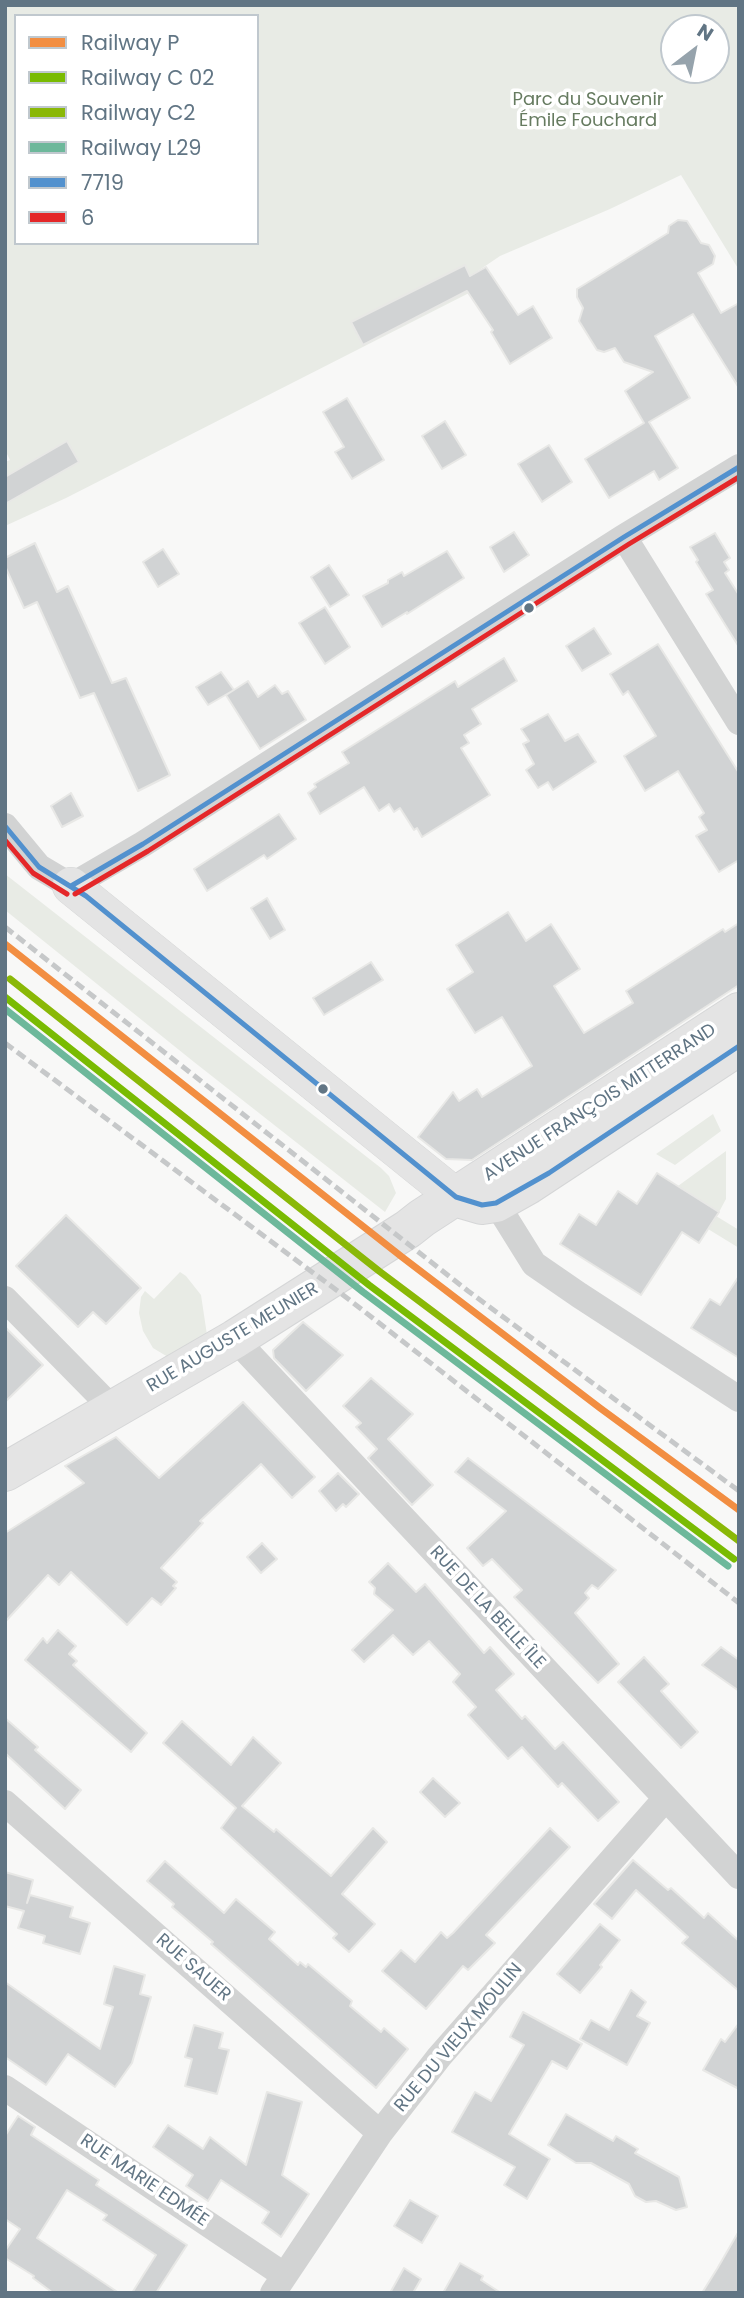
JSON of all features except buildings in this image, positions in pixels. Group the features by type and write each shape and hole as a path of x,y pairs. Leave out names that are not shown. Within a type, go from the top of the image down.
{"main road":[{"name":"AVENUE FRANÇOIS MITTERRAND","path":"456,1197 739,1012"},
{"name":"AVENUE FRANÇOIS MITTERRAND","path":"456,1197 482,1205 496,1203 549,1173 739,1046"},
{"name":"RUE AUGUSTE MEUNIER","path":"5,1472 235,1339 456,1197"}],"street":[{"path":"71,886 143,844 624,537 739,467"},
{"path":"624,537 739,722"},
{"path":"5,826 39,867 71,886 456,1197"},
{"path":"496,1203 534,1264 739,1399"},
{"path":"5,1298 113,1409"},
{"name":"RUE DE LA BELLE ÎLE","path":"235,1339 739,1876"},
{"name":"RUE DU VIEUX MOULIN","path":"278,2284 380,2133 439,2057 666,1798"},
{"name":"RUE SAUER","path":"5,1803 380,2133"},
{"name":"RUE MARIE EDMÉE","path":"5,2088 278,2284"}],"green space":[{"name":"Parc du Souvenir Émile Fouchard","path":"5,5 739,5 739,270 681,175 500,256 472,275 469,293 66,498 5,526 5,462 10,460 5,450"},
{"path":"5,874 381,1168 389,1176 396,1193 385,1212 5,910"},
{"path":"713,1114 721,1131 675,1165 656,1154"},
{"path":"726,1151 726,1199 719,1212 678,1186"},
{"path":"716,1216 739,1230 739,1248 708,1229"},
{"path":"180,1272 201,1295 207,1335 173,1360 153,1348 143,1331 139,1313 141,1297 145,1291 154,1299"}],"railway":[{"path":"5,927 468,1291 739,1491"},
{"path":"5,1043 347,1298 739,1603"}],"rail line":[{"name":"P","path":"5,944 402,1257 739,1510"},
{"name":"C2","path":"10,979 379,1271 739,1541"},
{"name":"L29","path":"5,1009 363,1292 728,1566"}],"transit line":[{"name":"7719","path":"71,886 143,844 624,537 739,467"},
{"name":"6","path":"75,894 148,851 629,544 739,477"},
{"name":"7719","path":"5,826 39,867 86,896 456,1197 482,1205 496,1203 549,1173 739,1046"},
{"name":"6","path":"5,840 33,873 67,894"},
{"path":"5,997 369,1285 734,1559"}]}
